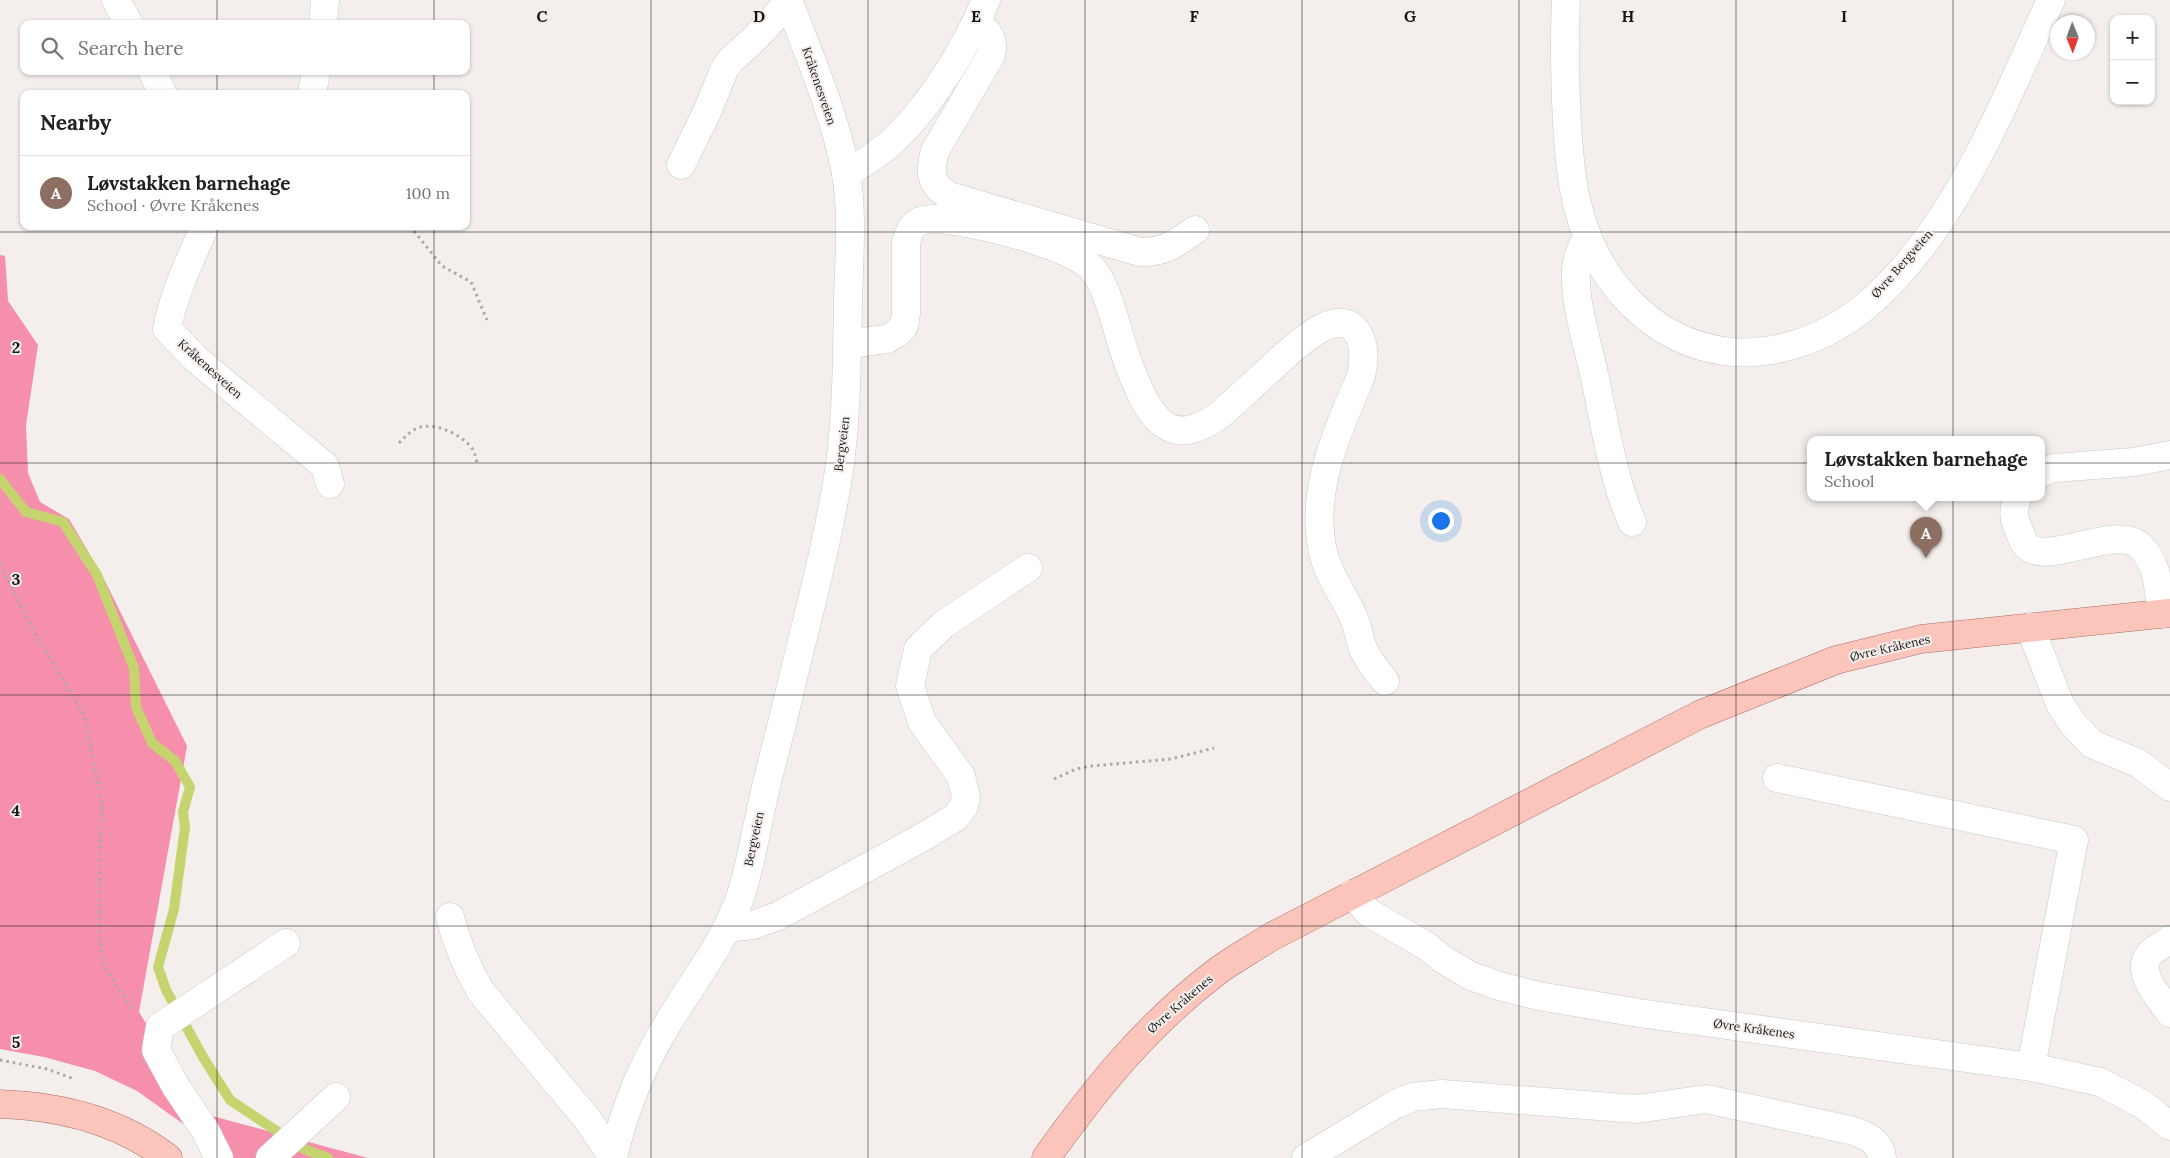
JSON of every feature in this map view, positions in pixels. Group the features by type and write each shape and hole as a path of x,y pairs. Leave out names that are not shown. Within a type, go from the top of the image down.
{"main road":[{"name":"Øvre Kråkenes","path":"1046,1158 1102,1082 1136,1043 1175,1006 1216,972 1269,938 1699,715 1836,660 1921,639 2166,614"},
{"path":"0,1104 23,1104 77,1113 135,1137 168,1158"}],"street":[{"path":"116,0 127,20"},
{"path":"323,20 325,0"},
{"name":"Øvre Bergveien","path":"1566,0 1565,86 1571,172 1578,211 1586,236 1603,267 1636,310 1656,326 1674,336 1713,349 1731,352 1774,349 1799,343 1823,334 1859,311 1889,284 1920,248 1950,204 1975,160 2051,0"},
{"path":"681,165 708,112 724,70 789,1"},
{"name":"Kråkenesveien","path":"789,1 826,100 846,174"},
{"path":"846,174 896,139 914,118 943,78 981,11"},
{"path":"981,11 991,35 993,48 991,55 935,151 932,163 934,184 949,196 1140,252 1151,253 1171,247 1195,230"},
{"path":"154,75 162,90"},
{"path":"313,90 315,75"},
{"name":"Bergveien","path":"613,1158 622,1120 651,1054 728,928 740,897 751,859 760,811 827,531 839,471 844,424 850,230 846,174"},
{"path":"847,344 887,339 898,333 904,326 906,314 906,244 908,233 913,225 920,220 931,218 960,221 1052,246 1080,259 1095,271 1104,290 1123,351 1138,388 1156,418 1164,425 1174,429 1194,429 1221,414 1312,333 1333,324 1350,325 1360,337 1364,361 1361,376 1328,462 1320,510 1320,535 1329,570 1353,615 1363,648 1385,681"},
{"name":"Kråkenesveien","path":"203,230 179,284 171,306 167,329 197,360 325,466 330,484"},
{"path":"1586,236 1578,258 1577,286 1583,324 1615,469 1623,501 1632,522"},
{"path":"2045,471 2054,468 2134,462 2170,454"},
{"name":"Øvre Kråkenes","path":"2016,501 2013,511 2014,521 2025,545 2039,552 2049,552 2116,540 2139,546 2156,569 2166,614"},
{"path":"728,928 753,925 778,916 956,817 964,806 966,797 961,776 922,722 910,686 918,649 944,624 1028,568"},
{"path":"2030,627 2060,704 2073,724 2092,744 2138,764 2170,787"},
{"path":"1777,778 2074,840 2031,1067"},
{"name":"Øvre Kråkenes","path":"1352,894 1369,913 1425,945 1444,960 1471,976 1523,992 1639,1013 2031,1067 2100,1082 2144,1105 2170,1126"},
{"name":"Bergveien","path":"450,917 457,942 471,976 481,992 588,1120 613,1158"},
{"path":"2170,940 2150,954 2146,968 2148,981 2170,1013"},
{"path":"219,1158 205,1130 176,1087 156,1050 160,1027 286,943"},
{"path":"1306,1158 1394,1105 1413,1097 1442,1094 1637,1109 1706,1099 1866,1135 1876,1143 1881,1151 1882,1158"},
{"path":"270,1158 336,1097"}],"path":[{"path":"413,230 442,266 472,282 487,320"},
{"path":"399,443 407,434 418,428 424,426 436,427 466,443 475,454 478,463"},
{"path":"0,564 29,623 84,715 102,804 100,912 102,962 130,1007 160,1027"},
{"path":"1054,779 1076,769 1091,766 1171,759 1214,748"}],"shaded area":[{"path":"0,255 5,256 8,301 38,345 26,425 28,473 40,502 69,519 102,575 187,746 139,1012 201,1113 368,1158 231,1158 137,1091 95,1071 44,1057 0,1049"}],"waterway":[{"path":"0,479 26,512 63,522 97,575 134,668 136,707 152,743 175,761 190,787 183,812 185,827 174,909 158,967 166,990 203,1057 230,1100 304,1149 328,1158"}],"place":[{"name":"Løvstakken barnehage","path":"1926,558"}]}
